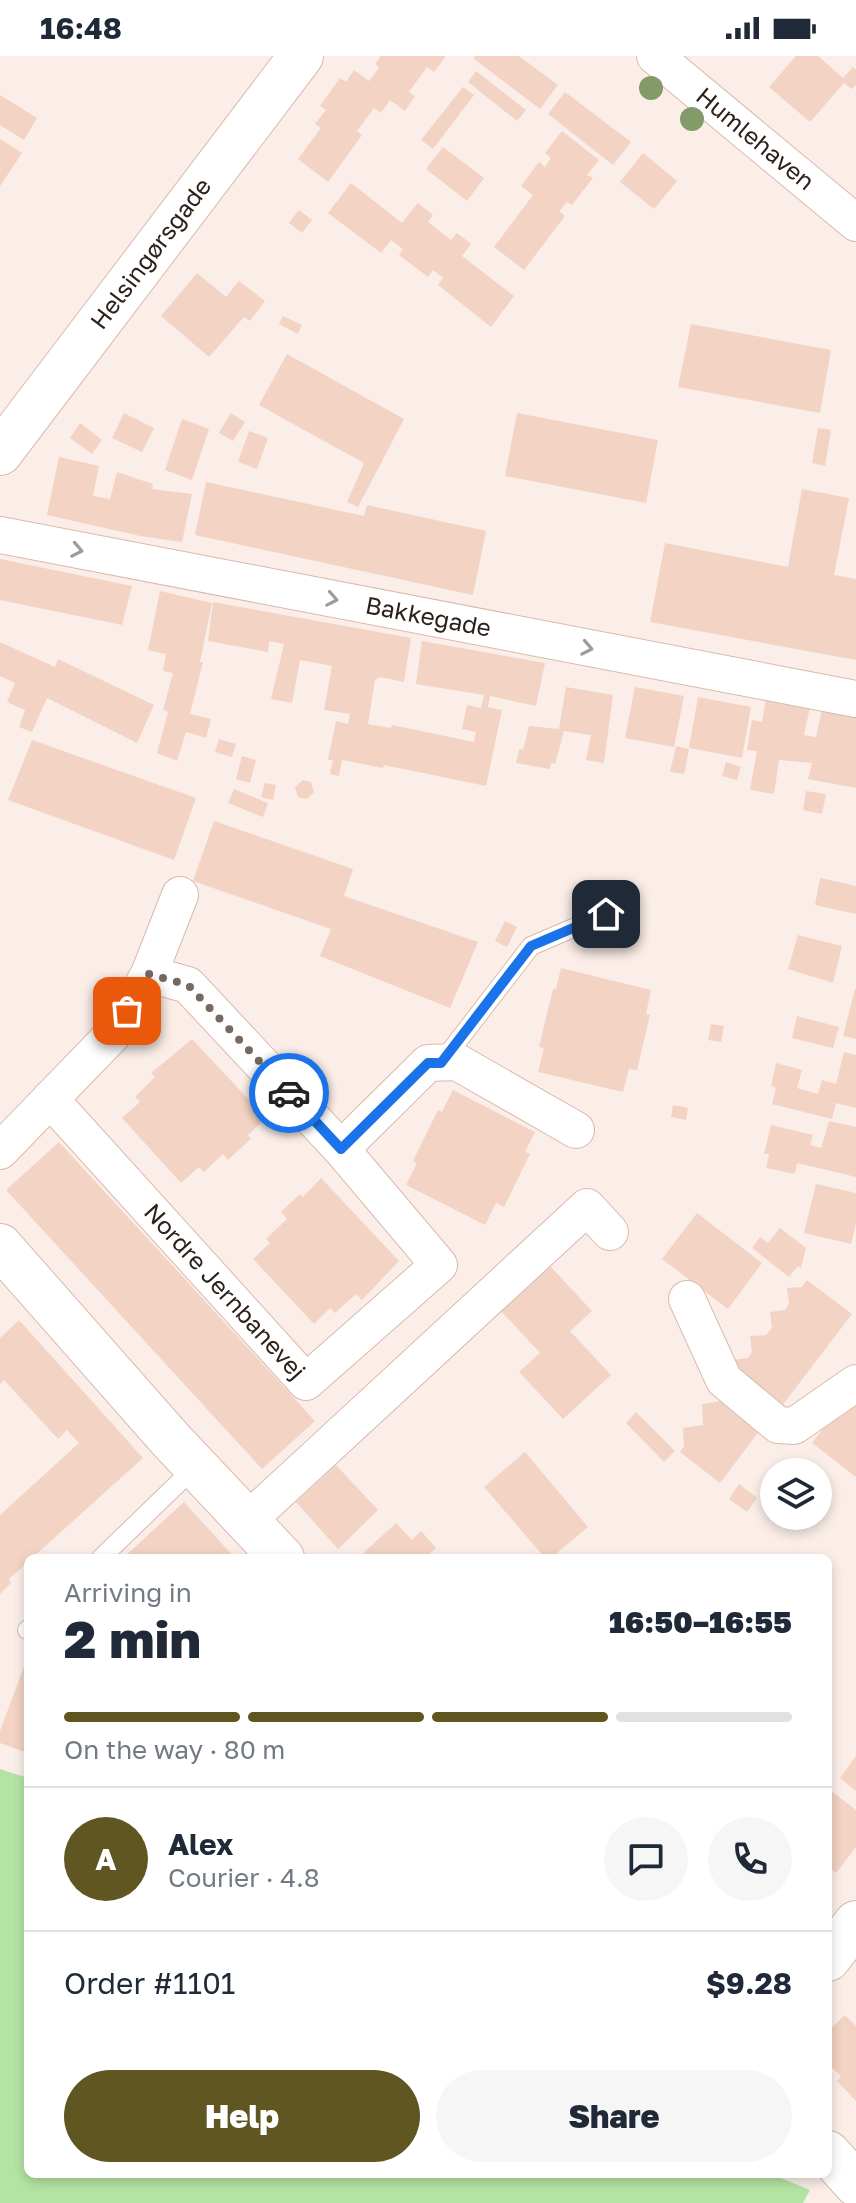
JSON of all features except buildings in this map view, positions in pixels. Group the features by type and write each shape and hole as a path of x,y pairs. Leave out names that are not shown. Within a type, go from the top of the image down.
{"street":[{"name":"Humlehaven","path":"655,56 856,223"},
{"name":"Helsingørsgade","path":"0,453 293,59"},
{"name":"Bakkegade","path":"0,535 856,699"},
{"path":"2,1145 117,1030 149,974 180,895"},
{"name":"Nordre Jernbanevej","path":"50,1099 306,1382 439,1265 341,1149 188,985 149,974"},
{"path":"341,1149 428,1063 457,1062 576,1130"},
{"path":"247,1521 587,1207 610,1232"},
{"path":"0,1246 278,1554"},
{"path":"687,1299 724,1380 778,1425 794,1426 856,1383"},
{"path":"832,1954 856,1923"},
{"path":"832,2157 856,2184"}],"lane":[{"path":"441,1063 531,946 606,914"},
{"path":"105,1554 196,1466"}],"green space":[{"path":"0,1769 24,1777 24,2178 781,2178 810,2190 803,2203 0,2203"}],"way so far":[{"path":"127,1011 149,974 188,985 289,1093"}],"route":[{"path":"289,1093 341,1149 428,1063 441,1063 531,946 606,914"}]}
